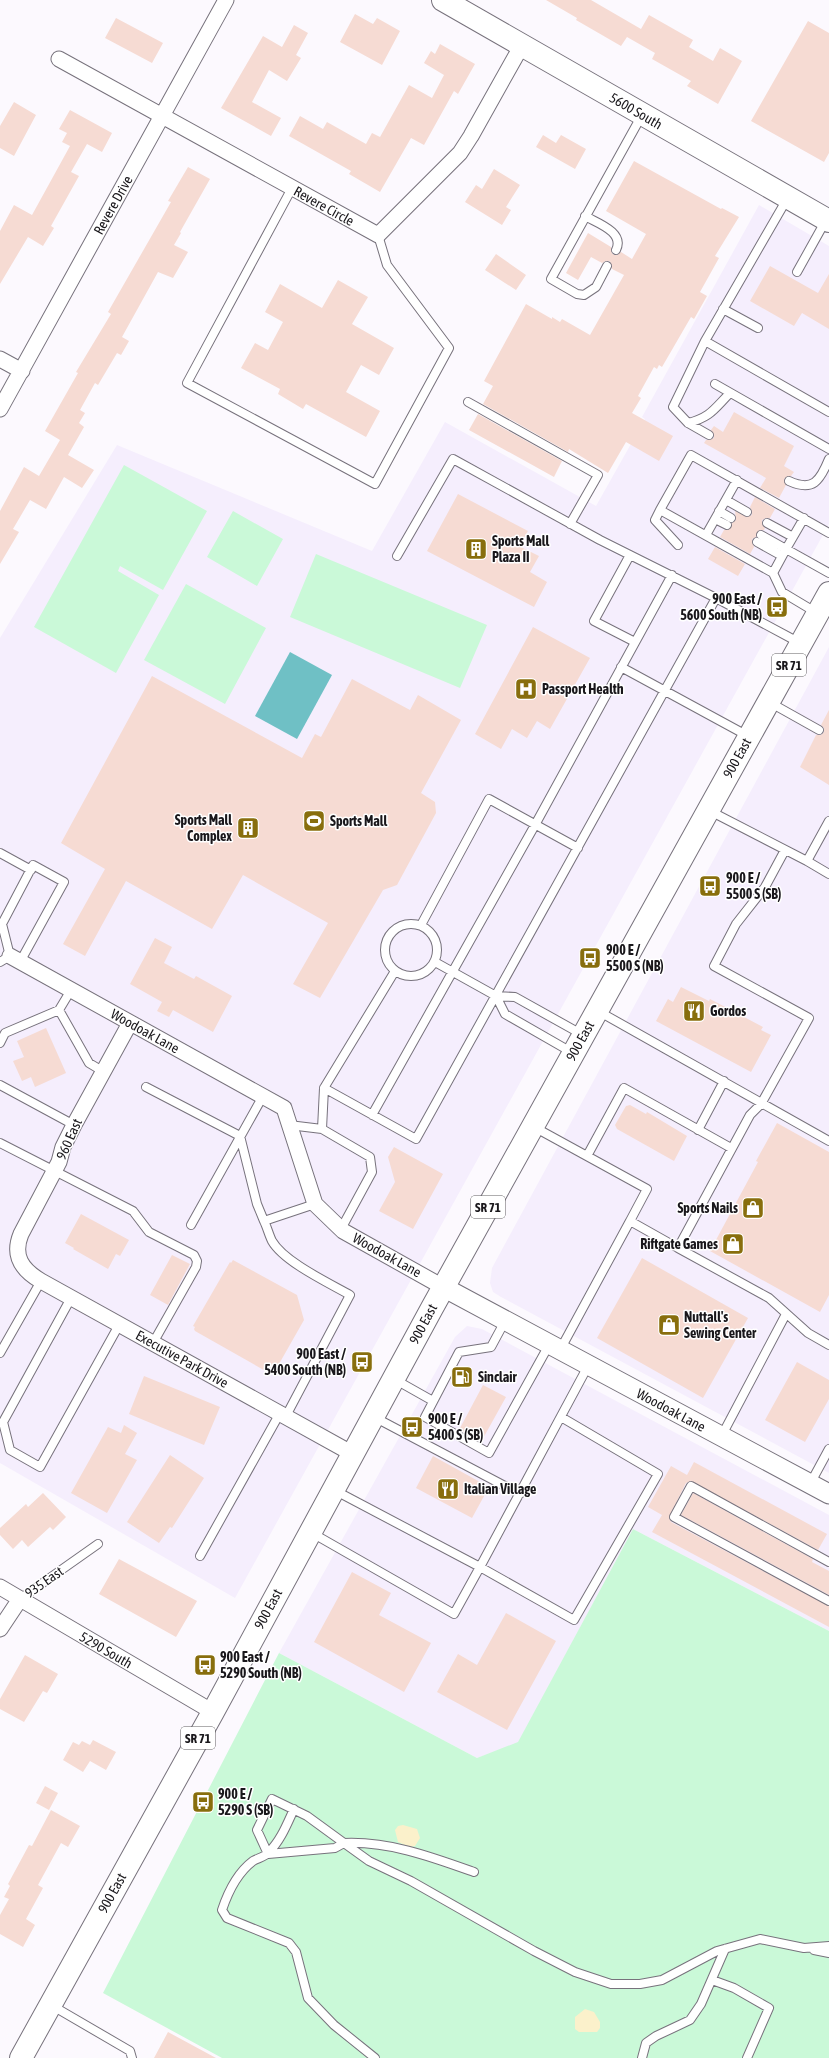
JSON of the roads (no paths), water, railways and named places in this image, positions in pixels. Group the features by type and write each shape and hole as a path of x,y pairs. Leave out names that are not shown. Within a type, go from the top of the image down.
{"main road":[{"name":"5600 South","path":"443,0 828,220"},
{"name":"900 East","path":"21,2058 213,1712 443,1287 801,643 824,606"}],"street":[{"name":"Revere Drive","path":"0,409 226,0"},
{"path":"378,235 460,153 522,45"},
{"name":"Revere Circle","path":"60,59 378,235"},
{"path":"0,359 22,371"},
{"name":"Woodoak Lane","path":"10,960 71,990 284,1108 315,1204 341,1229 554,1348 829,1494"},
{"name":"960 East","path":"19,1257 19,1239 55,1172 63,1147 74,1125 130,1023"},
{"name":"Executive Park Drive","path":"19,1257 27,1272 41,1281 353,1454"},
{"name":"5290 South","path":"0,1587 213,1712"},
{"name":"935 East","path":"0,1629 20,1599"}],"lane":[{"path":"607,266 596,287 584,295 577,294 550,279 642,114"},
{"path":"292,188 186,383 375,484 448,348 387,265 378,235"},
{"path":"708,435 688,423 673,406 705,341 788,198"},
{"path":"585,216 615,234 618,241 616,250"},
{"path":"797,272 828,220"},
{"path":"723,309 758,328"},
{"path":"705,341 829,412"},
{"path":"715,384 829,449"},
{"path":"688,423 700,420 711,414 730,393"},
{"path":"468,402 598,475 570,524"},
{"path":"678,545 655,520 691,454 829,533"},
{"path":"397,556 453,459 570,524 672,575 801,643"},
{"path":"788,481 800,486 809,486 817,481 829,459"},
{"path":"706,535 737,480"},
{"path":"726,500 747,512"},
{"path":"660,510 773,573 782,592 824,606"},
{"path":"717,515 729,522"},
{"path":"773,573 804,518"},
{"path":"767,523 793,538"},
{"path":"759,538 784,553 829,573"},
{"path":"630,555 594,620 635,642"},
{"path":"372,1115 535,825 672,575"},
{"path":"324,1088 416,1139 716,598"},
{"path":"622,667 749,736"},
{"path":"768,702 819,730"},
{"path":"421,924 489,799 578,848"},
{"path":"709,810 829,874"},
{"path":"807,861 829,821"},
{"path":"678,1248 750,1116 761,1104 809,1018 714,966 736,924 765,887 785,850"},
{"path":"0,853 31,870"},
{"path":"33,865 64,882 10,960 2,924 33,865"},
{"path":"406,924 421,924 430,932 435,940 437,948 435,962 427,971 419,975 402,975 389,965 385,957 384,948 386,940 397,927 406,924"},
{"path":"435,962 496,996 515,997 578,1044"},
{"path":"322,1129 324,1088 395,971"},
{"path":"0,1043 5,1033 59,1010 71,990"},
{"path":"496,996 506,1014 578,1044"},
{"path":"59,1010 89,1063 104,1072"},
{"path":"597,1010 724,1081 761,1104 829,1141"},
{"path":"698,1130 724,1081"},
{"path":"0,1085 74,1125"},
{"path":"146,1087 240,1136 257,1204 273,1242 292,1261 311,1274 350,1295 283,1415 200,1556"},
{"path":"587,1156 624,1088 732,1148"},
{"path":"191,1226 263,1096"},
{"path":"289,1125 322,1129 370,1157 372,1172 341,1229"},
{"path":"505,1321 492,1347 459,1352 425,1417 489,1454 630,1222 647,1189 533,1126"},
{"path":"0,1143 133,1211 149,1232 194,1255 197,1261 196,1267 153,1343"},
{"path":"264,1221 315,1204"},
{"path":"630,1222 769,1298 808,1334 829,1345"},
{"path":"0,1353 41,1281"},
{"path":"71,1298 4,1422 10,1450 40,1467 120,1325"},
{"path":"721,1437 786,1314"},
{"path":"310,1532 454,1614 588,1366"},
{"path":"394,1379 433,1401"},
{"path":"373,1417 520,1494"},
{"path":"333,1490 480,1567 574,1620 658,1474 561,1417"},
{"path":"810,1484 829,1449"},
{"path":"829,1562 691,1486 674,1517 829,1601"},
{"name":"935 East","path":"20,1599 98,1544"},
{"path":"268,1854 257,1830 268,1804 272,1799 307,1816 369,1861 411,1881 534,1951 575,1972 611,1984 640,1984 662,1980 717,1951 760,1939 829,1953"},
{"path":"268,1854 277,1843 294,1809"},
{"path":"375,2058 334,2025 308,1998 296,1952 289,1943 227,1918 222,1910 227,1896 241,1872 254,1861 268,1854 335,1848 344,1843 366,1842 431,1857 474,1872"},
{"path":"804,1948 829,1946"},
{"path":"642,2058 646,2043 656,2036 690,2020 701,2004 725,1949"},
{"path":"712,1980 734,1988 769,2008 747,2058"},
{"path":"50,2005 130,2051 132,2058"}],"water":[{"path":"290,652 332,675 297,739 255,716"}],"place":[{"name":"Sports Mall Plaza II","path":"476,549"},
{"name":"900 East / 5600 South (NB)","path":"777,607"},
{"name":"Passport Health","path":"526,689"},
{"name":"Sports Mall","path":"314,821"},
{"name":"Sports Mall Complex","path":"248,828"},
{"name":"900 E / 5500 S (SB)","path":"710,886"},
{"name":"900 E / 5500 S (NB)","path":"590,958"},
{"name":"Gordos","path":"694,1011"},
{"name":"Sports Nails","path":"753,1208"},
{"name":"Riftgate Games","path":"733,1244"},
{"name":"Nuttall's Sewing Center","path":"669,1325"},
{"name":"900 East / 5400 South (NB)","path":"362,1362"},
{"name":"Sinclair","path":"462,1377"},
{"name":"900 E / 5400 S (SB)","path":"412,1427"},
{"name":"Italian Village","path":"448,1489"},
{"name":"900 East / 5290 South (NB)","path":"205,1665"},
{"name":"900 E / 5290 S (SB)","path":"203,1802"}]}
